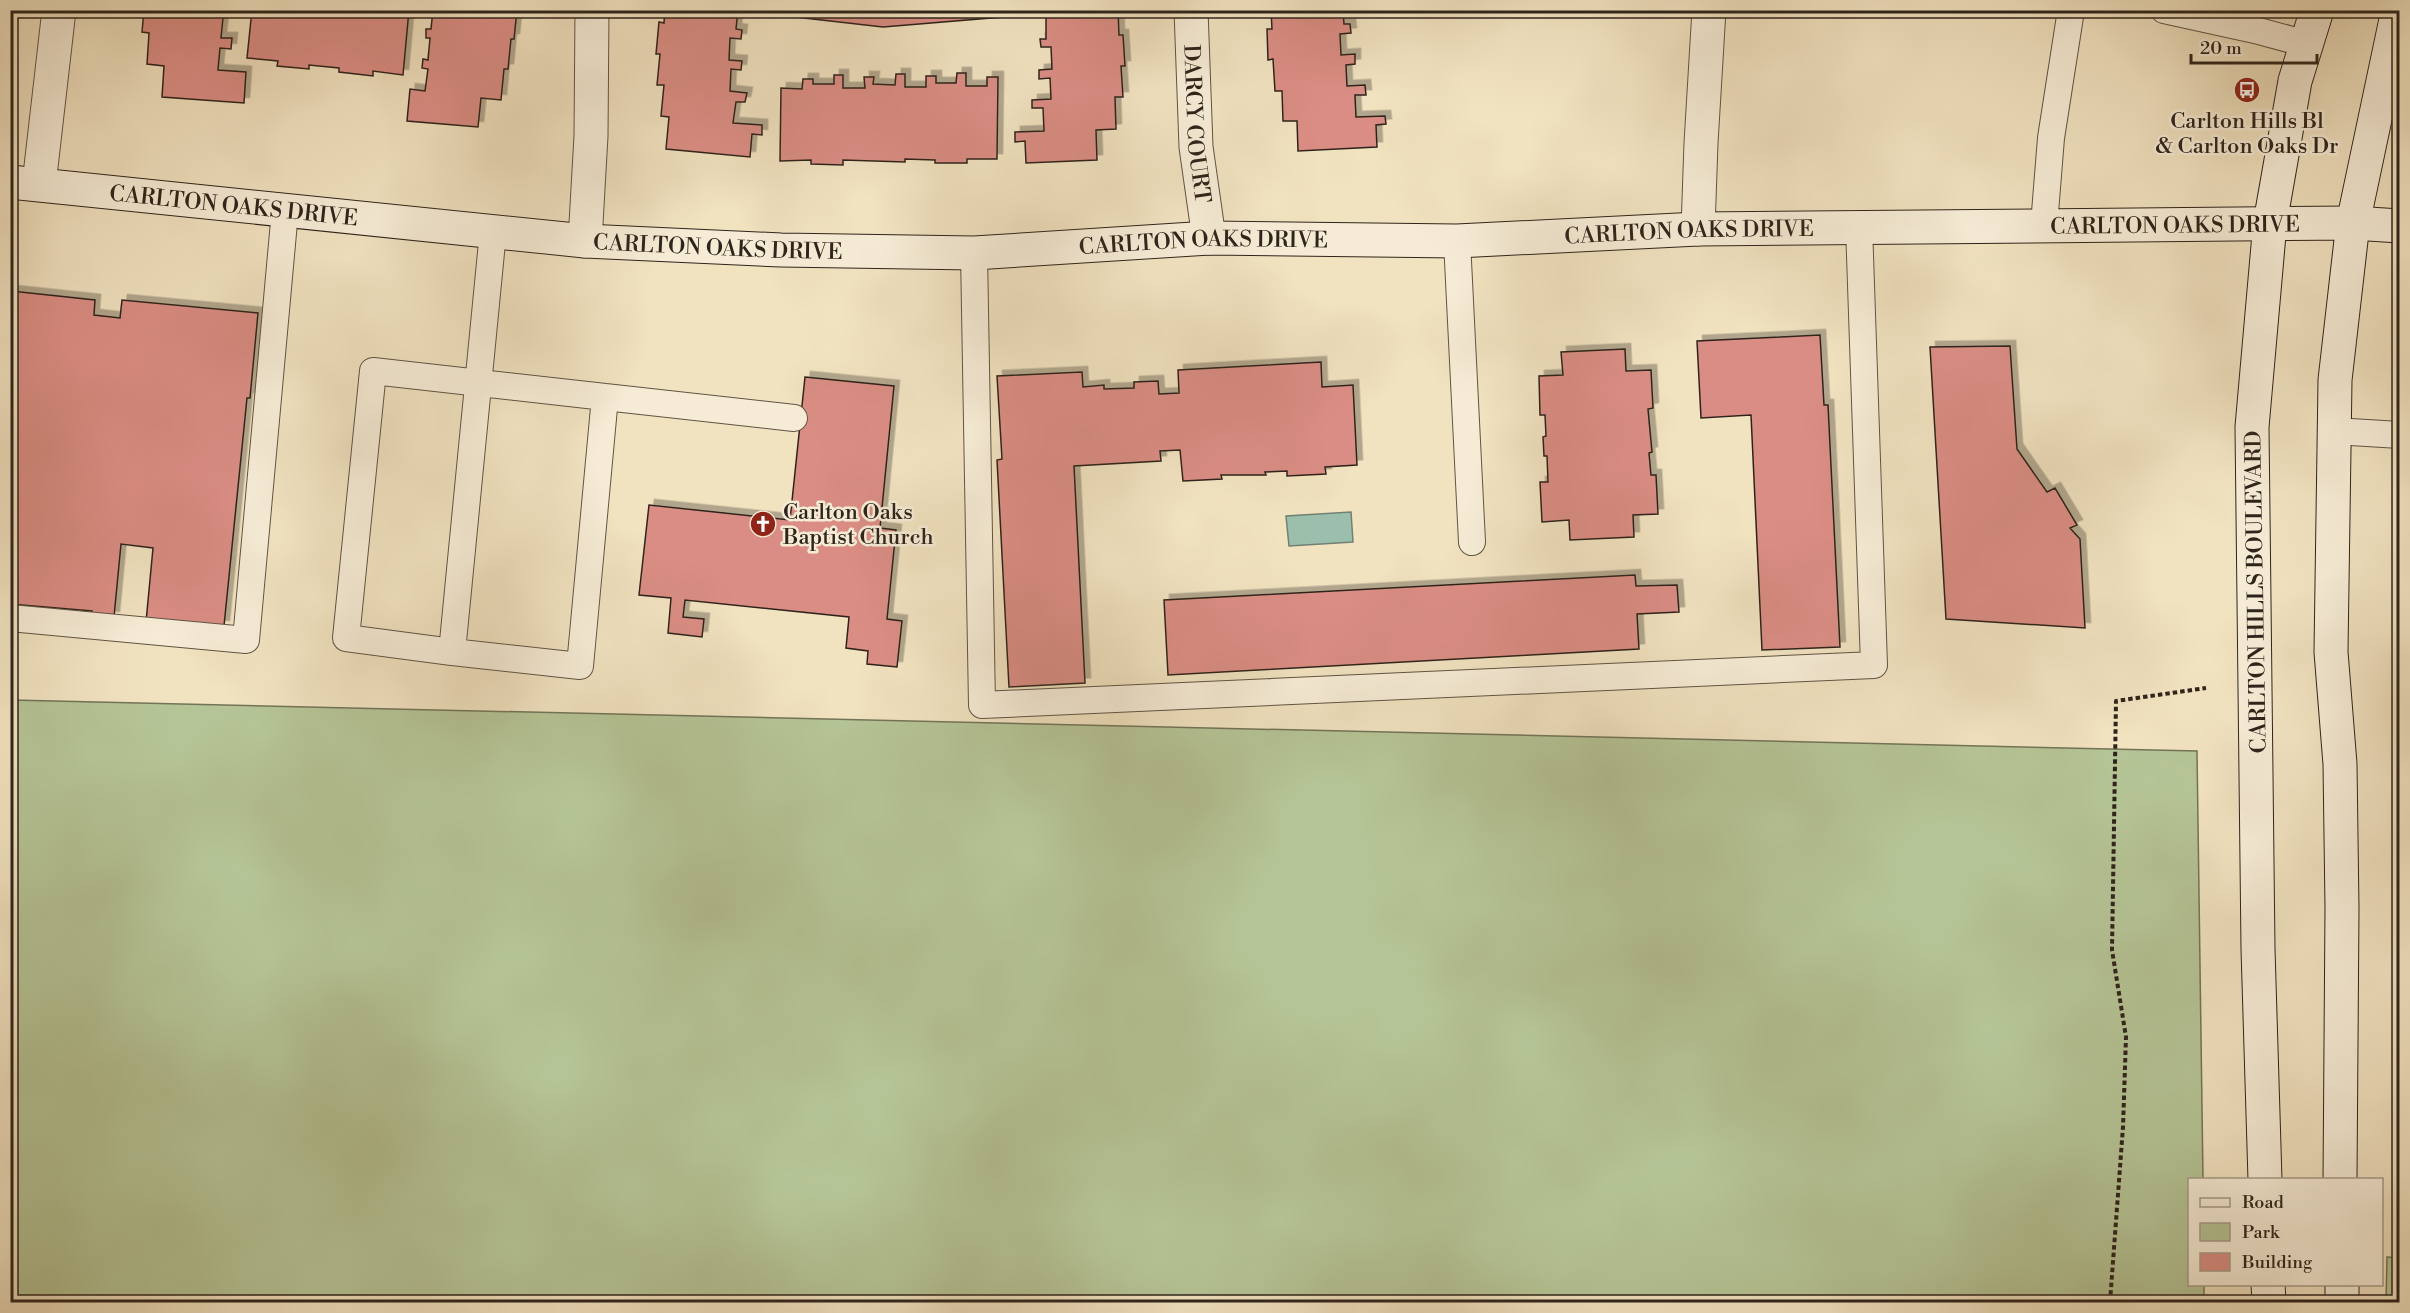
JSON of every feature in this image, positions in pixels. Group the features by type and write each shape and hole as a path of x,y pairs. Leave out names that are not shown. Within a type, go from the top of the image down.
{"main road":[{"path":"25,183 58,10"},
{"path":"585,241 591,136 592,10"},
{"name":"DARCY COURT","path":"1191,10 1197,147 1209,238"},
{"path":"1698,229 1709,10"},
{"name":"CARLTON HILLS BOULEVARD","path":"2265,1178 2258,949 2252,427 2270,223 2295,81 2317,10"},
{"path":"2340,1178 2343,1009 2340,764 2331,652 2335,380 2353,223 2398,10"},
{"name":"CARLTON OAKS DRIVE","path":"25,183 585,241 781,250 974,253 1209,238 1456,241 1698,229 1859,226 2270,223 2353,223 2400,226"},
{"path":"2268,1286 2269,1302"},
{"path":"2342,1286 2342,1302"}],"lane":[{"path":"2044,225 2051,138 2071,10"},
{"path":"2164,10 2307,44"},
{"path":"10,618 246,640 285,211"},
{"path":"974,253 982,705 1874,665 1859,226"},
{"path":"452,652 493,232"},
{"path":"1456,241 1472,542"},
{"path":"605,397 580,666 346,638 373,371 794,418"},
{"path":"2334,431 2400,435"}],"path":[{"path":"2110,1302 2123,1127 2126,1037 2112,950 2116,701 2206,688"}],"green space":[{"path":"11,700 2197,751 2203,1178 2188,1178 2188,1286 2204,1286 2204,1302 11,1302"},
{"path":"2387,1257 2399,1258 2399,1302 2386,1302"}],"shaded area":[{"path":"1351,512 1353,542 1289,546 1286,516"}],"building":[{"path":"144,10 227,10 227,17 223,18 221,38 232,38 231,49 220,48 218,70 246,72 244,103 162,97 164,66 147,64 149,33 142,32"},
{"path":"252,10 409,10 403,75 373,71 373,76 339,72 339,68 309,65 309,69 277,66 278,61 247,58"},
{"path":"433,10 517,10 508,69 504,69 501,100 481,98 478,127 407,121 410,89 425,91 428,69 422,68 423,59 428,60 430,38 426,38 426,29 431,29"},
{"path":"665,10 738,10 736,29 742,30 741,39 730,38 729,60 742,61 741,70 731,69 730,91 747,93 745,102 736,102 733,123 762,125 762,135 752,134 750,157 666,149 669,117 661,116 664,85 657,85 660,54 656,54 659,22 664,23"},
{"path":"769,10 1014,10 1015,16 883,27 769,14"},
{"path":"1036,10 1118,10 1119,35 1123,35 1125,66 1121,66 1123,97 1115,97 1116,129 1096,130 1097,160 1026,163 1025,141 1015,142 1015,132 1044,131 1043,108 1032,108 1032,100 1051,99 1050,78 1039,79 1039,70 1052,69 1051,47 1041,47 1040,39 1046,39 1046,16 1037,17"},
{"path":"1271,10 1343,10 1344,24 1350,24 1351,33 1340,34 1341,55 1355,54 1355,64 1346,65 1347,86 1365,85 1366,95 1355,95 1356,117 1385,116 1386,124 1376,125 1377,147 1298,151 1297,121 1283,121 1282,91 1275,91 1273,59 1268,60 1267,29 1272,29"},
{"path":"957,73 966,73 966,86 987,86 987,77 998,77 997,159 967,159 967,163 935,163 935,160 905,159 905,162 843,160 843,165 811,164 811,160 780,161 781,88 802,89 803,79 813,79 813,84 834,84 834,75 843,75 843,88 865,88 864,77 874,77 873,84 895,85 896,74 905,74 905,87 926,87 926,76 936,76 936,83 956,83"},
{"path":"11,291 95,300 94,315 120,318 122,300 258,313 224,626 146,622 153,548 121,544 114,617 92,615 92,611 10,604"},
{"path":"1820,335 1824,405 1828,405 1840,647 1762,650 1751,415 1701,418 1697,341"},
{"path":"2010,346 2017,449 2047,492 2055,488 2077,525 2070,528 2080,539 2085,628 1946,619 1930,347"},
{"path":"1625,349 1626,371 1651,370 1653,408 1648,409 1652,452 1649,453 1651,475 1656,475 1658,514 1633,515 1634,537 1570,540 1569,520 1542,522 1540,482 1548,482 1547,456 1544,456 1543,437 1546,436 1545,415 1540,415 1539,376 1563,375 1561,352"},
{"path":"1321,362 1322,387 1353,385 1357,465 1325,467 1326,474 1287,476 1287,471 1265,472 1266,475 1221,475 1222,479 1183,481 1180,450 1160,451 1161,461 1074,466 1085,683 1009,687 997,460 1002,459 997,376 1082,372 1083,387 1104,385 1104,389 1134,388 1134,382 1158,381 1159,394 1179,393 1178,370"},
{"name":"Carlton Oaks Baptist Church","path":"805,377 894,386 880,528 896,530 887,619 902,621 897,667 867,664 868,651 846,648 849,617 685,600 683,617 704,619 702,637 668,633 671,598 639,595 649,505 790,520"},
{"path":"1635,575 1636,586 1677,585 1679,612 1637,614 1639,649 1168,675 1164,600"}],"place":[{"name":"Carlton Hills Bl & Carlton Oaks Dr","path":"2247,90"},
{"name":"Carlton Oaks Baptist Church","path":"763,524"}]}
